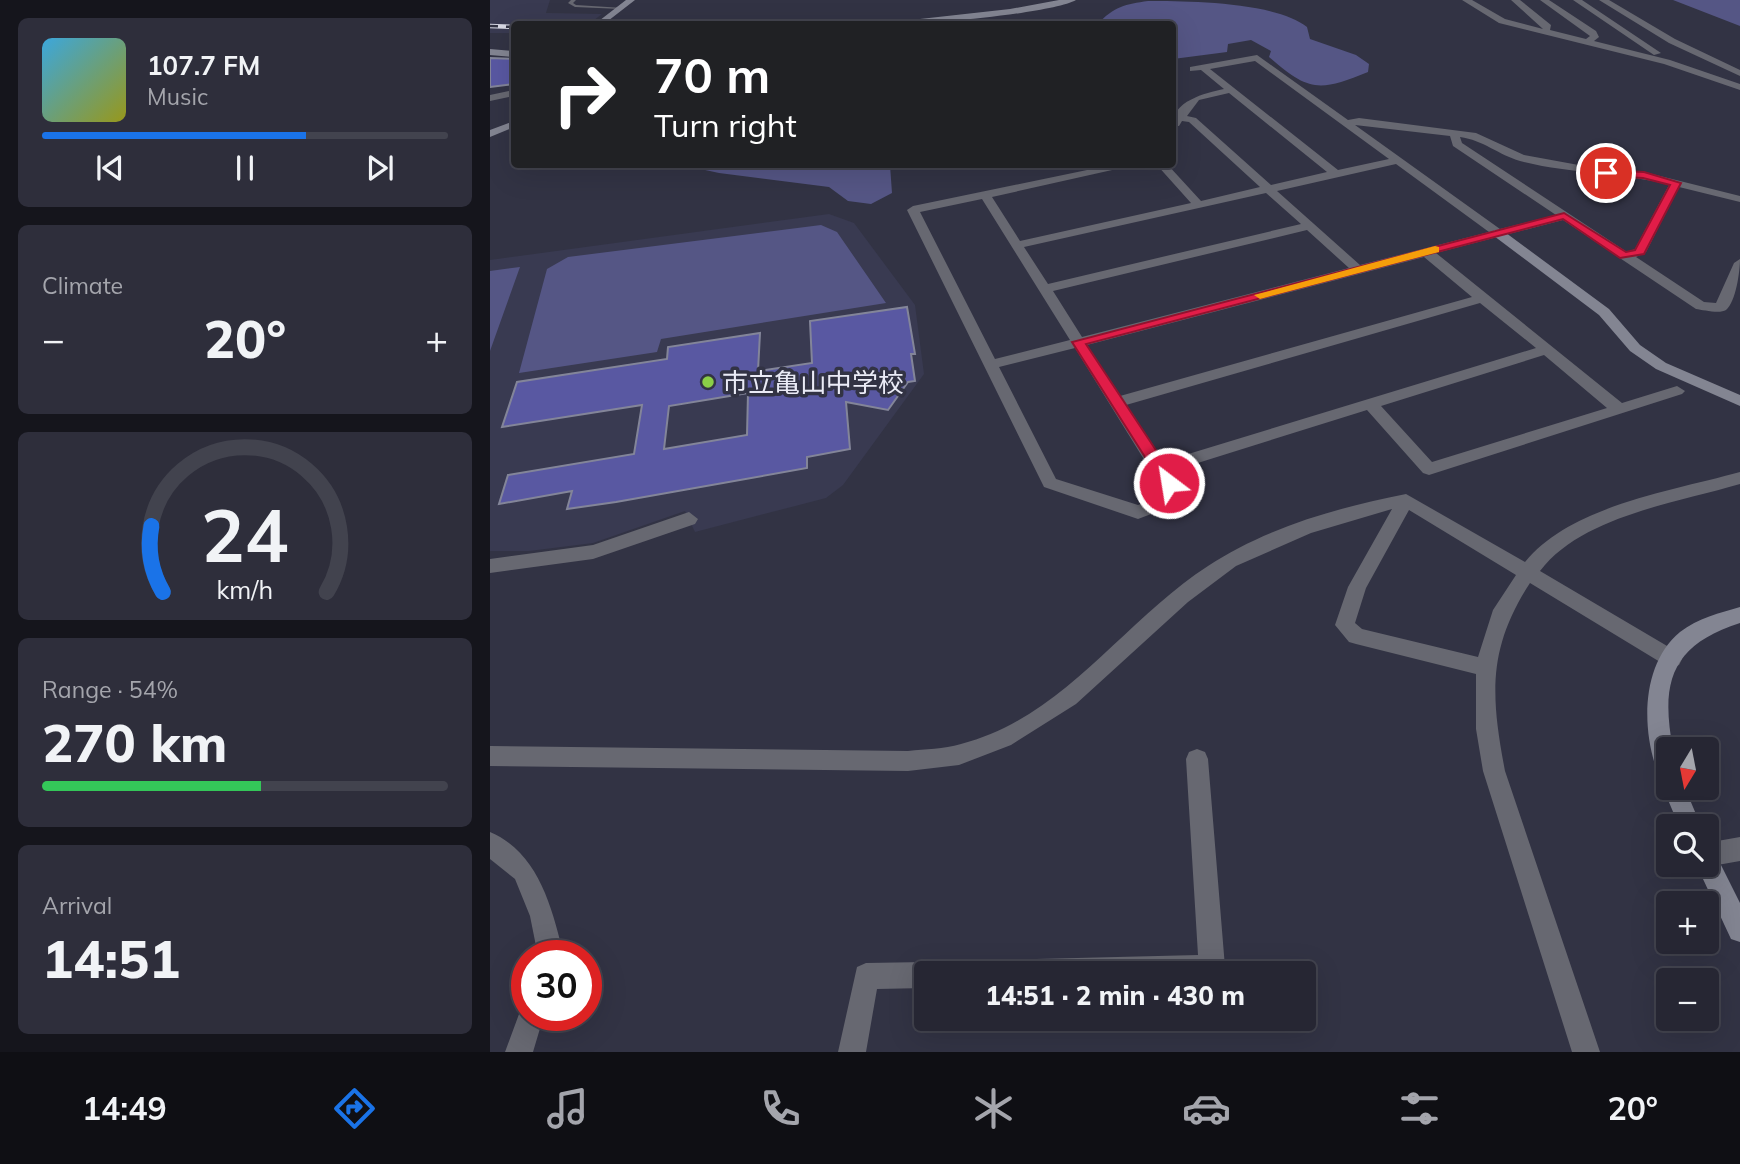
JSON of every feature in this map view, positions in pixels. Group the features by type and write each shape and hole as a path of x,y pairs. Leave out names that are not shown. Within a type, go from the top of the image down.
{"street":[{"path":"603,21 631,0"},
{"path":"937,21 1010,12 1072,0"},
{"path":"1466,0 1492,17 1667,62 1740,87"},
{"path":"1515,0 1548,27 1546,31"},
{"path":"1544,0 1593,33 1595,37 1589,41"},
{"path":"1577,0 1667,62"},
{"path":"1603,0 1672,41 1740,73"},
{"path":"490,52 511,54"},
{"path":"1335,173 1231,90 1198,68 1257,58 1604,312 1635,348 1661,366 1740,401"},
{"path":"1176,123 1196,98 1231,90"},
{"path":"490,98 511,94"},
{"path":"1176,123 1192,120 1358,270"},
{"path":"1346,122 1359,121 1476,136 1521,158 1606,173 1644,175 1740,199"},
{"path":"490,134 511,125"},
{"path":"1454,133 1457,144 1701,306 1721,307 1740,263"},
{"path":"1018,245 1398,160"},
{"path":"985,195 1161,468 1177,498 1138,512 1049,483 913,210 985,195 1115,168"},
{"path":"1165,168 1198,204"},
{"path":"1625,256 1640,252 1676,183"},
{"path":"991,365 1564,216"},
{"path":"1045,289 1309,226"},
{"path":"1426,252 1619,409"},
{"path":"1118,402 1482,298"},
{"path":"1161,468 1546,350"},
{"path":"1371,405 1429,469 1677,391"},
{"path":"1586,1052 1505,813 1486,734 1486,668 1489,644 1508,595 1550,547 1594,522 1740,478"},
{"path":"1406,500 1357,587 1345,625 1356,636 1486,668"},
{"path":"490,756 908,761 964,754 1017,733 1064,704 1213,571 1235,559 1376,505 1406,500 1672,659"},
{"path":"490,566 593,552 689,519"},
{"path":"1659,737 1658,697 1663,674 1672,659 1702,628 1740,615"},
{"path":"1197,759 1212,961"},
{"path":"490,844 523,871 542,916 547,940"},
{"path":"1719,854 1740,849"},
{"path":"1715,877 1740,930"},
{"path":"852,1052 866,976 914,975"},
{"path":"519,1052 526,1031"}],"lane":[{"path":"573,0 572,5 621,8"},
{"path":"595,7 605,0"},
{"path":"603,7 612,0"}],"shaded area":[{"path":"490,0 550,0 546,13 602,14 593,21 511,21 511,33 490,33"},
{"path":"1673,0 1740,0 1740,26"},
{"path":"1186,2 1275,12 1307,27 1310,39 1356,55 1369,64 1368,72 1337,83 1315,85 1294,77 1269,57 1271,51 1251,40 1228,44 1227,52 1176,59 1176,21 1101,21 1120,7 1133,3"},
{"path":"696,168 890,168 892,193 871,204 848,201 829,187"},
{"name":"市立亀山中学校","path":"829,214 854,223 915,305 924,374 843,485 826,498 695,532 685,511 593,543 529,551 490,551 490,260"},
{"path":"821,225 837,232 886,303 661,339 657,352 519,373 547,269 568,257"},
{"path":"520,267 490,351 490,271"}],"building":[{"path":"490,58 511,59 511,84 490,87"},
{"path":"907,307 915,354 911,354 915,381 908,382 888,410 846,402 850,449 807,457 807,468 616,502 567,509 572,491 499,504 508,475 634,454 642,405 502,427 517,382 667,359 668,347 760,333 758,371 812,363 810,321","holes":["748,393 747,435 664,449 669,406"]}],"railway":[{"path":"490,26 511,27"}],"slow traffic":[{"path":"1260,295 1435,250"}],"place":[{"name":"市立亀山中学校","path":"708,382"}],"route":[{"path":"1169,483 1079,342 1564,216 1625,256 1640,252 1676,183 1644,175 1606,173"}]}
